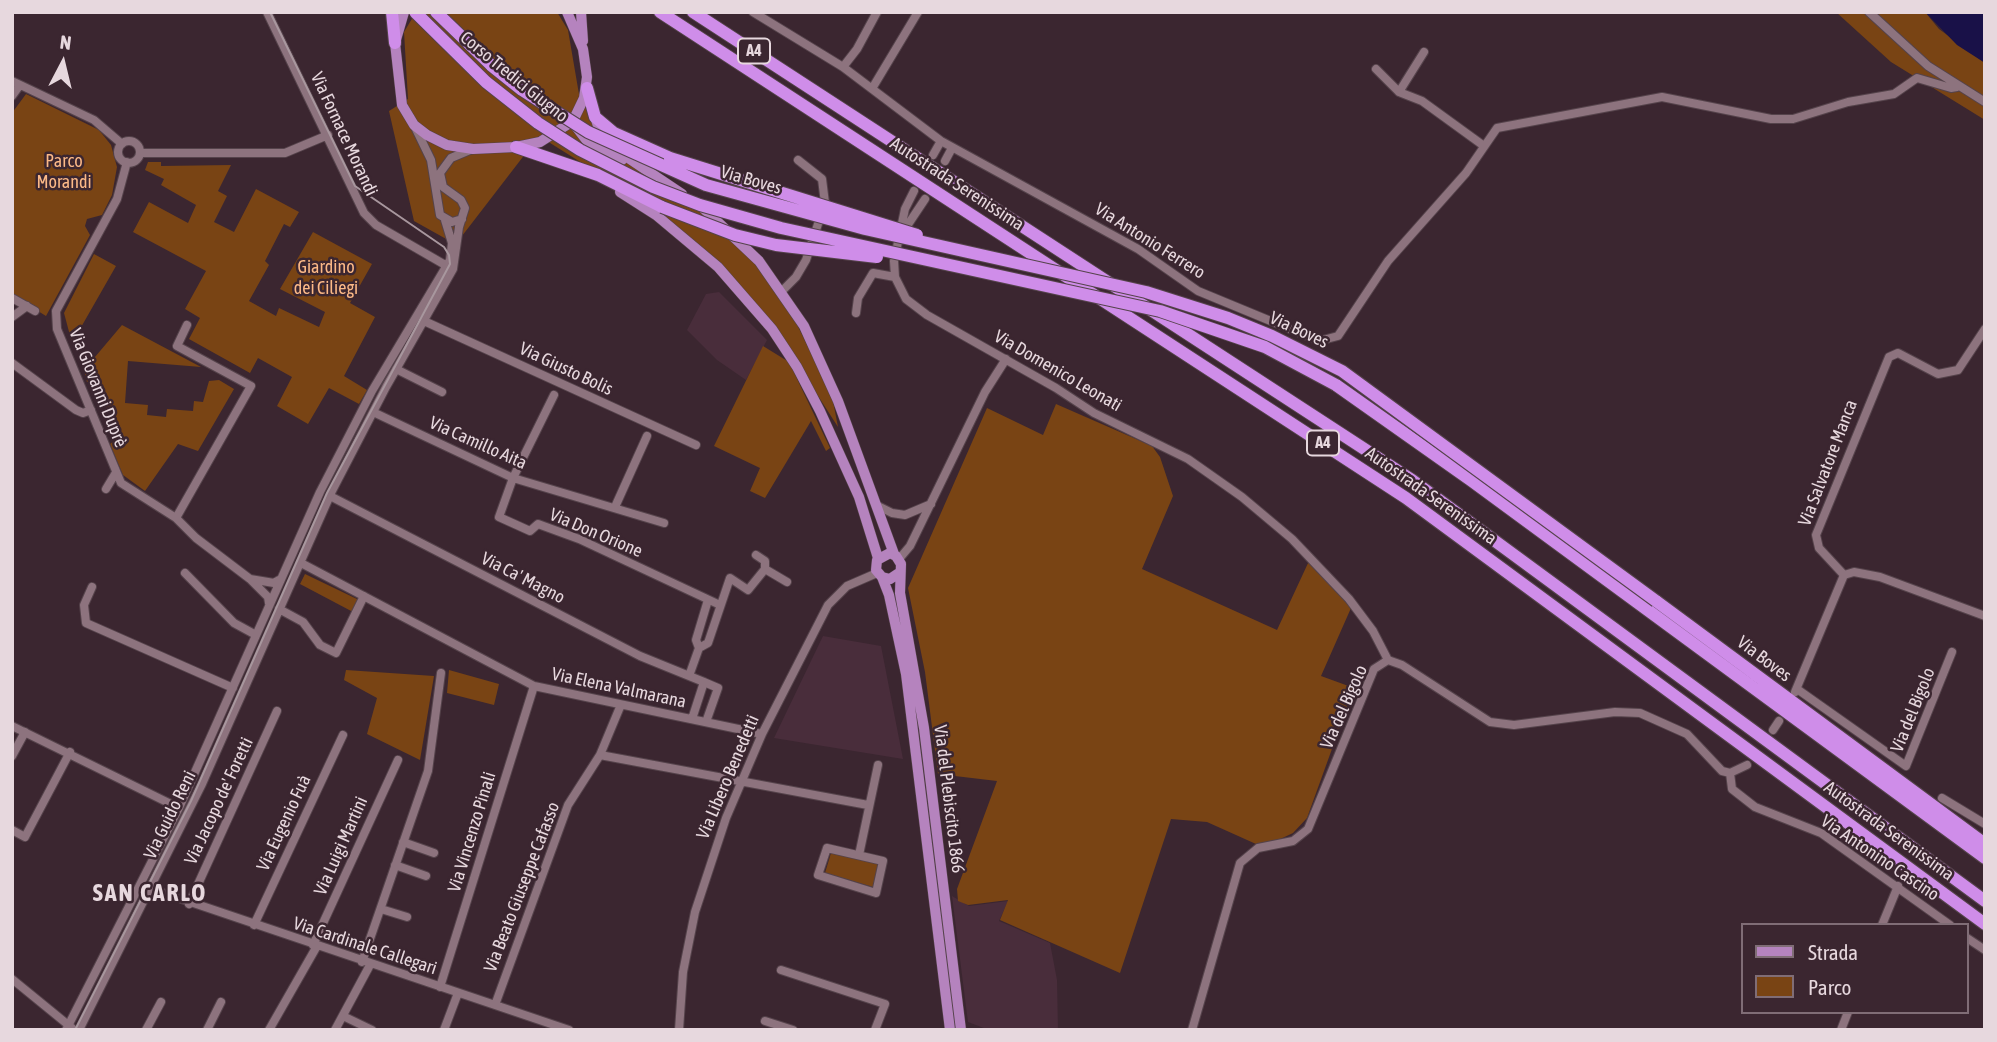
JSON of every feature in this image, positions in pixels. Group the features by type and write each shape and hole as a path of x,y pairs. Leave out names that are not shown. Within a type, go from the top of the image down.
{"highway":[{"path":"392,12 395,43"},
{"name":"Corso Tredici Giugno","path":"415,12 486,82 561,138"},
{"name":"Corso Tredici Giugno","path":"436,12 492,66"},
{"name":"Autostrada Serenissima","path":"660,12 1406,498 1985,924"},
{"name":"Autostrada Serenissima","path":"693,12 1412,480 1985,901"},
{"name":"Via Boves","path":"492,66 522,90 588,132 706,185 977,256 1157,296 1228,318 1310,353 1342,371 1985,844"},
{"path":"587,88 595,117 629,143 742,183 866,217 977,256"},
{"name":"Via Boves","path":"561,138 630,176 700,205 781,228 1139,306 1217,328 1311,370 1383,416 1985,858"},
{"path":"516,147 581,169 662,207 735,235 776,245 872,256 939,269 967,268"}],"main road":[{"path":"404,12 395,43 402,105 414,125 440,142 473,149 516,147 554,136 573,121 587,88 581,12"},
{"path":"567,12 583,49"},
{"path":"581,169 656,215 734,283 772,329 807,385 859,497 878,558 879,575 890,579 899,573 896,557 873,503 827,373 804,326 782,291 759,261 712,215 608,145 601,135 595,117"},
{"path":"573,121 587,141 648,173"},
{"path":"878,558 885,553 896,557"},
{"name":"Via del Plebiscito 1866","path":"899,573 900,593 924,728 961,1030"},
{"name":"Via del Plebiscito 1866","path":"879,575 889,595 906,674 950,1030"}],"street":[{"name":"Via Fornace Morandi","path":"267,12 366,216 450,265"},
{"name":"Via Antonio Ferrero","path":"753,12 873,87 952,148 1105,229 1198,291 1260,315 1312,340 1328,341 1342,331 1388,261 1466,173 1497,128 1647,99 1678,99 1762,117 1793,119 1848,102 1894,94 1917,78 1951,88 1957,87"},
{"path":"843,67 857,49 877,12"},
{"path":"873,87 918,12"},
{"path":"1869,12 1928,66 1957,87 1985,102"},
{"path":"1399,92 1424,52"},
{"path":"1376,69 1399,92 1422,101 1484,146"},
{"path":"12,96 16,83 94,120 122,144"},
{"path":"414,125 429,154 440,213 452,243 450,265"},
{"path":"140,153 285,153 327,135"},
{"path":"133,141 139,146 140,153 134,162 127,162 118,153 122,144 133,141"},
{"path":"933,155 941,141"},
{"path":"945,161 952,148"},
{"path":"450,265 465,205 453,196 440,180 442,168 451,158 473,149"},
{"path":"782,291 796,277 806,260 825,203 822,179 798,160"},
{"name":"Via Giovanni Duprè","path":"127,162 117,199 54,315 115,474 121,483 176,517 196,538 250,579 268,597 269,603"},
{"path":"856,313 858,298 873,273 895,278 894,261 905,209 914,191"},
{"path":"440,205 445,198 453,196"},
{"path":"901,234 925,199"},
{"path":"445,220 452,222 461,219"},
{"name":"Via Guido Reni","path":"72,1029 152,889 202,784 330,496 424,321 450,265"},
{"name":"Via Guido Reni","path":"72,1029 179,808 279,580 372,391 450,265"},
{"name":"Via Domenico Leonati","path":"895,278 906,299 916,308 1094,413 1188,459 1242,497 1292,539 1349,599 1373,631 1388,660"},
{"path":"12,298 31,309 12,317"},
{"name":"Via Giusto Bolis","path":"424,321 696,445"},
{"path":"176,517 251,386 177,346 187,325"},
{"name":"Via Salvatore Manca","path":"1844,575 1818,548 1816,535 1889,357 1898,353 1938,374 1958,370 1985,329"},
{"path":"896,557 911,546 985,392 1006,359"},
{"path":"12,363 76,410 83,413 91,410"},
{"path":"396,369 442,392"},
{"path":"513,478 554,395"},
{"name":"Via Camillo Aita","path":"373,412 513,478 663,523"},
{"path":"615,507 647,436"},
{"name":"Via Giovanni Duprè","path":"106,489 115,474"},
{"name":"Via Don Orione","path":"513,478 499,517 530,531 538,524 579,539 720,605"},
{"name":"Via Ca' Magno","path":"330,496 640,656 704,682"},
{"path":"873,503 899,515 922,510 931,504"},
{"path":"689,676 699,648 708,643 730,578 748,590 765,569 765,561 756,555"},
{"name":"Via Elena Valmarana","path":"301,564 534,686 620,707 762,734"},
{"path":"765,569 787,582"},
{"path":"1844,575 1854,572 1880,577 1985,616"},
{"path":"185,573 234,623 256,635"},
{"name":"Via Libero Benedetti","path":"679,1030 683,972 695,912 710,863 762,734 828,605 847,586 879,575"},
{"name":"Via del Bigolo","path":"1844,575 1796,691 1906,766 1952,652"},
{"path":"250,579 274,583 279,580"},
{"path":"92,587 84,605 86,623 233,688"},
{"path":"279,609 303,622 320,645 335,653 364,596"},
{"path":"699,648 695,640 708,600"},
{"name":"Via del Bigolo","path":"1192,1030 1240,863 1247,854 1258,848 1293,841 1308,829 1374,669 1388,660 1402,665 1490,722 1514,725 1615,712 1651,715 1687,734 1721,771 1730,773"},
{"path":"335,1030 366,963 395,865 428,771 441,673"},
{"path":"692,719 704,682 718,688 706,722"},
{"name":"Via Vincenzo Pinali","path":"440,987 534,686"},
{"name":"Via Beato Giuseppe Cafasso","path":"495,1005 568,805 600,755 620,707"},
{"name":"Via Jacopo de' Foretti","path":"189,904 277,711"},
{"path":"1773,730 1779,721"},
{"path":"12,726 70,752 179,808"},
{"path":"12,756 25,732"},
{"name":"Via Eugenio Fuà","path":"254,925 343,735"},
{"path":"12,830 25,837 70,752"},
{"path":"600,755 868,805"},
{"name":"Via Luigi Martini","path":"269,1030 315,946 398,760"},
{"path":"859,855 878,765"},
{"path":"1730,773 1747,765"},
{"name":"Via Antonino Cascino","path":"1730,773 1732,789 1755,807 1821,833 1947,923"},
{"path":"1942,797 1985,824"},
{"path":"403,842 434,853"},
{"path":"827,848 859,855 883,862 876,892 818,875 827,848"},
{"path":"395,865 426,876"},
{"path":"1883,923 1898,886"},
{"name":"Via Cardinale Callegari","path":"152,889 189,904 569,1030"},
{"path":"381,909 407,917"},
{"path":"1969,939 1985,950"},
{"path":"781,970 885,1004 875,1030"},
{"path":"12,979 72,1029"},
{"path":"444,1030 458,993"},
{"path":"146,1030 161,1002"},
{"path":"207,1030 221,1002"},
{"path":"343,1016 372,1030"},
{"path":"765,1021 793,1030"}],"shaded area":[{"path":"1925,12 1985,12 1985,63 1957,45"},
{"path":"719,292 767,340 746,380 717,360 687,330 706,294"},
{"path":"823,636 881,646 903,759 774,738"},
{"path":"952,896 969,906 1008,901 999,921 1050,943 1057,980 1058,1030 989,1030 968,1022"}],"green space":[{"path":"416,12 557,12 568,30 580,100 594,120 626,149 722,220 786,302 832,396 838,427 786,346 729,273 663,214 539,136 462,236 448,240 414,221 389,111 408,99 404,32"},
{"path":"1836,12 1925,12 1939,29 1985,63 1985,120 1891,62"},
{"name":"Parco Morandi","path":"26,94 99,130 111,145 117,167 112,195 102,215 87,219 85,226 90,235 46,316 12,295 12,113"},
{"name":"Giardino dei Ciliegi","path":"148,162 161,162 161,166 231,165 218,191 227,196 214,222 234,232 256,189 299,212 290,227 284,224 265,261 269,265 249,301 276,316 279,308 319,327 325,312 280,289 313,232 372,264 350,303 375,317 344,376 367,390 359,404 329,388 308,424 277,406 292,377 258,358 250,373 189,339 200,318 185,309 206,271 133,232 149,202 188,223 196,205 161,185 164,179 145,170"},
{"path":"94,254 116,266 72,343 64,313"},
{"path":"122,325 201,367 128,361 125,403 148,405 147,415 166,417 167,409 193,411 194,401 203,402 209,381 219,380 234,389 198,451 178,444 145,491 123,475 110,444 118,438 96,381 87,382 84,370"},
{"path":"763,346 789,362 830,448 826,451 811,421 765,498 750,491 760,468 714,446"},
{"path":"1056,404 1152,446 1160,457 1173,496 1142,569 1277,630 1309,561 1351,608 1321,676 1354,688 1307,818 1293,833 1274,842 1256,844 1207,822 1171,819 1120,973 1000,920 1008,900 968,905 958,901 957,889 997,781 938,774 925,672 908,588 987,408 1043,435"},
{"path":"305,574 359,600 353,612 300,584"},
{"path":"346,670 434,676 420,760 367,734 377,698 344,680"},
{"path":"449,670 499,684 494,705 447,693"},
{"path":"831,853 879,864 873,887 825,873"}],"tram line":[{"path":"75,1030 191,801 327,493 450,264 444,247 355,186 270,12"}],"district":[{"name":"SAN CARLO","path":"150,893"}]}
